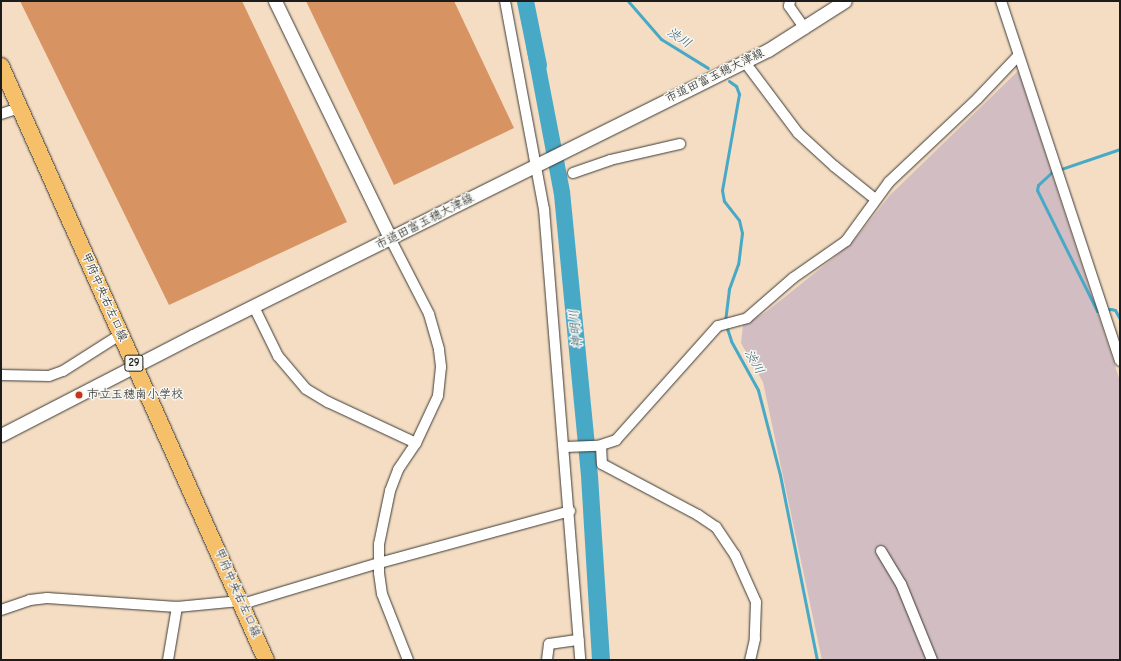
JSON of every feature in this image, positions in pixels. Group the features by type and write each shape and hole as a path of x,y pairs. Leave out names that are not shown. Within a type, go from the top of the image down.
{"main road":[{"name":"甲府中央右左口線","path":"1,66 136,365 266,660"}],"street":[{"path":"275,1 391,240 429,314 439,350 440,388 416,443 398,470 390,491 380,544 379,563 382,594 408,660"},
{"path":"504,1 543,179 544,210 568,448 570,511 580,660"},
{"path":"790,1 789,6 804,29"},
{"name":"市道田富玉穂大津線","path":"1,435 136,365 391,240 567,149 744,61 804,29 845,1"},
{"path":"1000,1 1120,361"},
{"path":"568,448 599,446 616,440 718,326 747,318 793,278 846,241 874,199 1018,56"},
{"path":"744,61 798,133 834,166 874,199"},
{"path":"1,114 20,108"},
{"path":"573,173 610,160 680,144"},
{"path":"254,307 278,356 291,374 306,389 328,402 416,443"},
{"path":"1,375 49,376 63,371 121,334"},
{"path":"599,446 602,464 716,527 735,555 756,602 755,639 750,660"},
{"path":"1,610 30,600 47,598 177,607 241,603 379,563 570,511"},
{"path":"881,551 901,584 932,660"},
{"path":"168,660 177,607"},
{"path":"546,660 549,644 579,640"}],"shaded area":[{"path":"1018,71 1120,381 1120,660 822,660 763,382 741,343 743,325 766,312 852,243 890,195"}],"water":[{"path":"541,41 570,191 598,476 610,660 592,660 581,476 554,195 526,46"}],"building":[{"path":"20,1 242,1 347,222 169,305"},
{"path":"306,1 454,1 514,128 394,185"}],"waterway":[{"name":"神明川","path":"525,1 538,65"},
{"name":"渋川","path":"628,1 661,39 708,68"},
{"name":"渋川","path":"729,81 736,86 739,94 722,190 724,201 739,220 742,233 738,264 729,289 725,322 731,341 758,390 780,475 817,660"},
{"path":"1120,149 1052,172 1038,185 1037,190 1097,311 1111,309 1115,310 1120,319"}],"place":[{"name":"市立玉穂南小学校","path":"79,395"}]}
